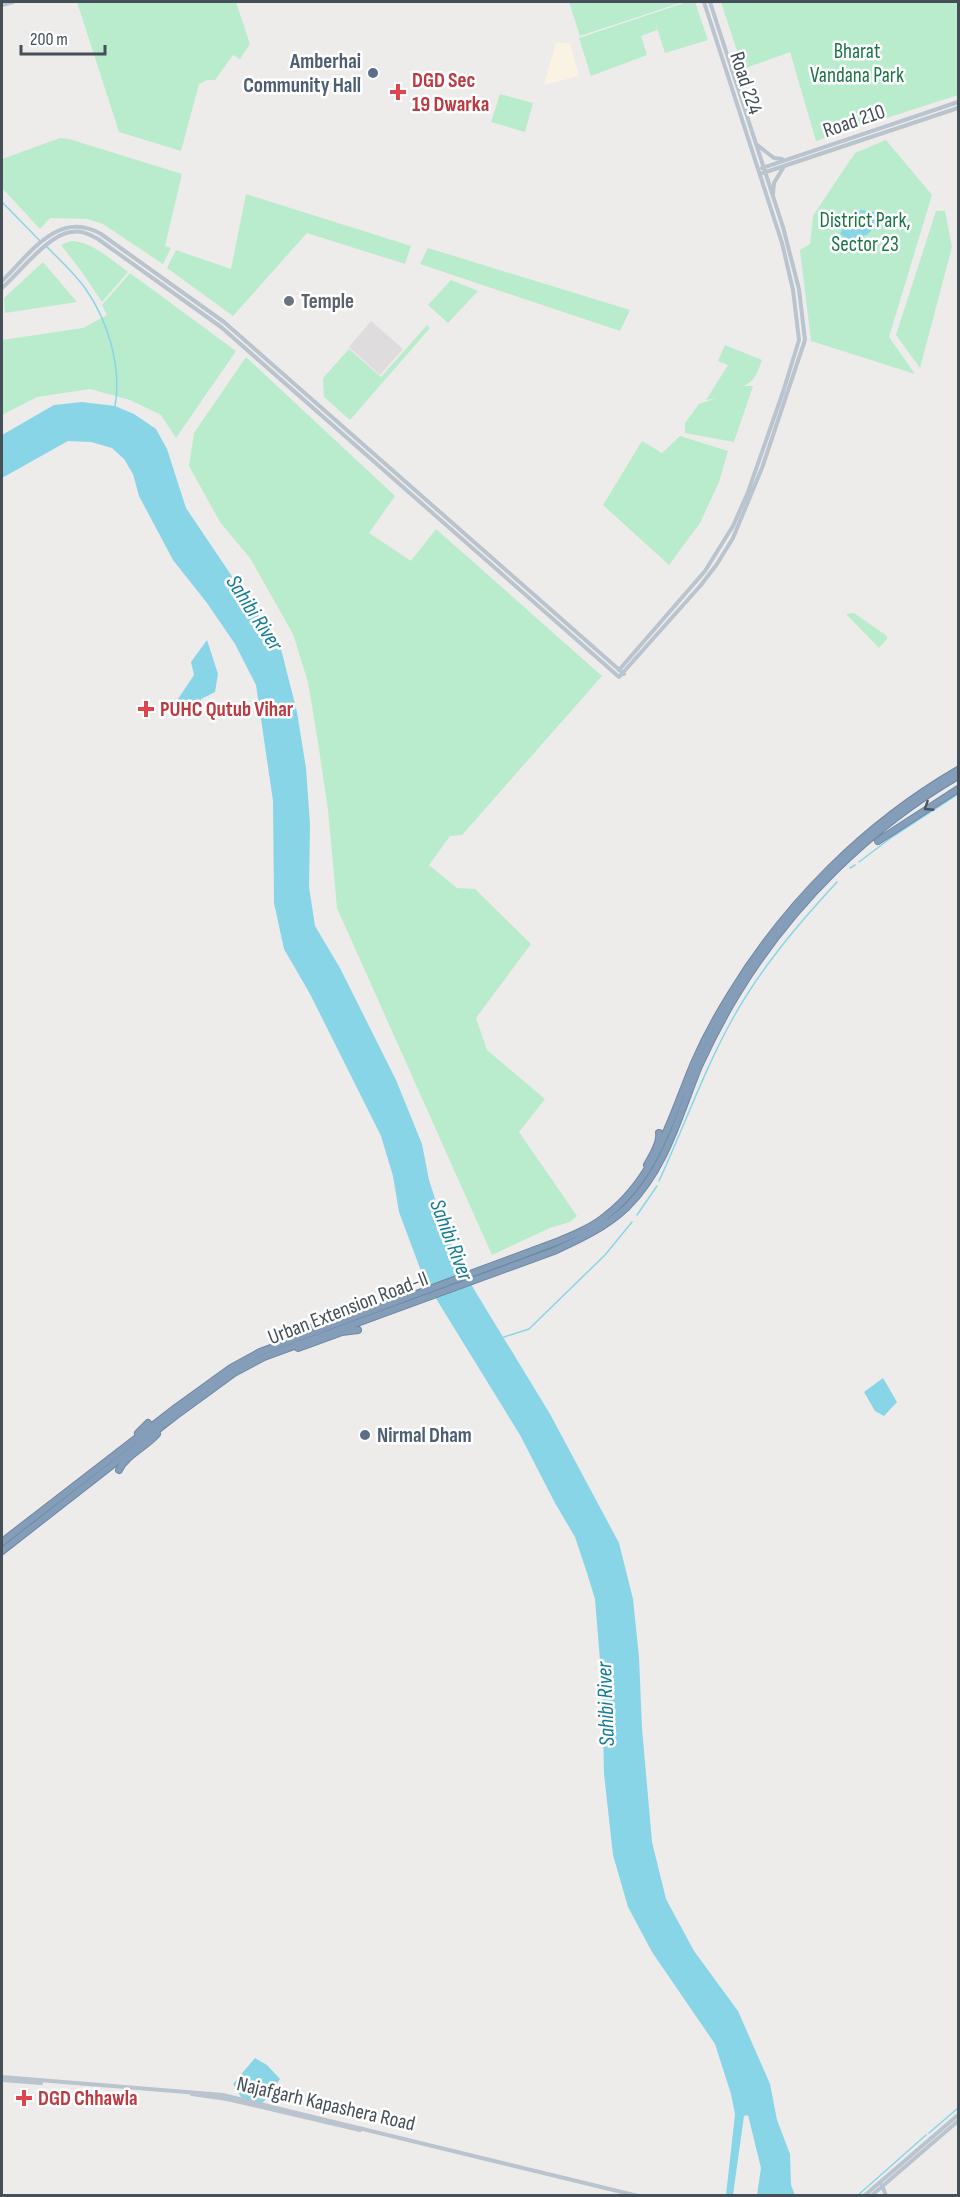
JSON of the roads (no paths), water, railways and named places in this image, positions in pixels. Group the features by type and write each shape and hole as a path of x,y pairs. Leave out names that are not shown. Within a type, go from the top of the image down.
{"highway":[{"name":"Urban Extension Road-II","path":"2,1542 231,1368 278,1344 485,1272 554,1251 607,1224 638,1195 658,1167 700,1064 734,994 747,968 779,924 829,870 895,812 958,770"},
{"name":"Urban Extension Road-II","path":"485,1272 587,1228 608,1215 636,1187 662,1145 695,1061 734,994 782,930 832,874 898,817 958,776"},
{"path":"878,841 958,789"},
{"path":"636,1187 638,1179 657,1147 659,1133"},
{"name":"Urban Extension Road-II","path":"2,1551 234,1373 264,1357 426,1293"},
{"path":"283,1335 301,1332 338,1318 344,1321"},
{"path":"290,1347 296,1348 342,1332 358,1330"},
{"path":"109,1460 113,1453 138,1434 148,1423"},
{"path":"119,1470 123,1463 147,1445 165,1425"}],"main road":[{"path":"2,5 13,2"},
{"name":"Road 224","path":"704,2 762,171"},
{"name":"Road 224","path":"710,2 756,143 762,171"},
{"name":"Road 210","path":"855,139 958,102"},
{"name":"Road 210","path":"762,171 845,142 958,108"},
{"path":"756,143 774,158 786,162 777,177 773,195"},
{"path":"2,288 49,243 64,233 72,231 89,234 221,327 619,674 705,571 733,526 783,392 799,340 788,255 773,195 762,171"},
{"path":"762,171 786,246"},
{"path":"2,280 45,238 61,228 81,226 91,228 224,322 598,655"},
{"name":"Najafgarh Kapashera Road","path":"2,2078 210,2093 628,2195"},
{"path":"874,2192 881,2181 958,2115"},
{"path":"864,2196 882,2187 958,2121"},
{"path":"881,2181 886,2196"},
{"path":"628,2195 638,2196"}],"water":[{"path":"861,210 874,212 875,224 867,235 856,237 858,250 848,253 844,249 848,240 840,234 847,219"},
{"name":"Sahibi River","path":"82,402 115,406 134,414 156,429 167,449 186,508 281,649 297,712 306,768 310,824 309,887 315,926 340,968 396,1080 422,1144 429,1180 461,1268 550,1414 619,1543 633,1599 652,1842 666,1899 694,1951 738,2011 770,2084 777,2120 790,2154 791,2185 795,2195 757,2195 761,2168 748,2115 744,2116 733,2195 726,2195 735,2114 715,2044 652,1952 628,1907 613,1855 604,1774 602,1685 595,1599 587,1573 575,1537 520,1435 424,1279 399,1212 393,1176 381,1136 310,994 284,949 274,903 273,801 256,685 235,644 207,603 173,560 139,496 133,474 124,459 112,448 91,442 68,441 2,478 2,435 54,405"},
{"path":"207,640 218,674 215,692 201,699 203,715 173,711 176,702 194,675 191,662"},
{"path":"883,1378 897,1402 884,1416 875,1411 864,1392"},
{"path":"255,2058 267,2065 280,2079 258,2107 241,2097 233,2084"}],"waterway":[{"path":"2,202 41,242"},
{"path":"47,247 81,282 106,329 115,360 117,391 115,406"},
{"path":"859,862 892,837 958,794"},
{"path":"850,868 855,865"},
{"path":"659,1181 733,1018 781,947 837,882"},
{"path":"637,1215 657,1186"},
{"path":"504,1337 529,1329 605,1255 632,1222"},
{"path":"929,2133 958,2108"},
{"path":"857,2196 926,2135"}],"place":[{"name":"Amberhai Community Hall","path":"373,73"},
{"name":"DGD Sec 19 Dwarka","path":"398,92"},
{"name":"Temple","path":"289,301"},
{"name":"PUHC Qutub Vihar","path":"146,709"},
{"name":"Nirmal Dham","path":"365,1435"},
{"name":"DGD Chhawla","path":"24,2098"}],"park label":[{"name":"Bharat Vandana Park","path":"857,63"},
{"name":"District Park, Sector 23","path":"865,232"}]}
